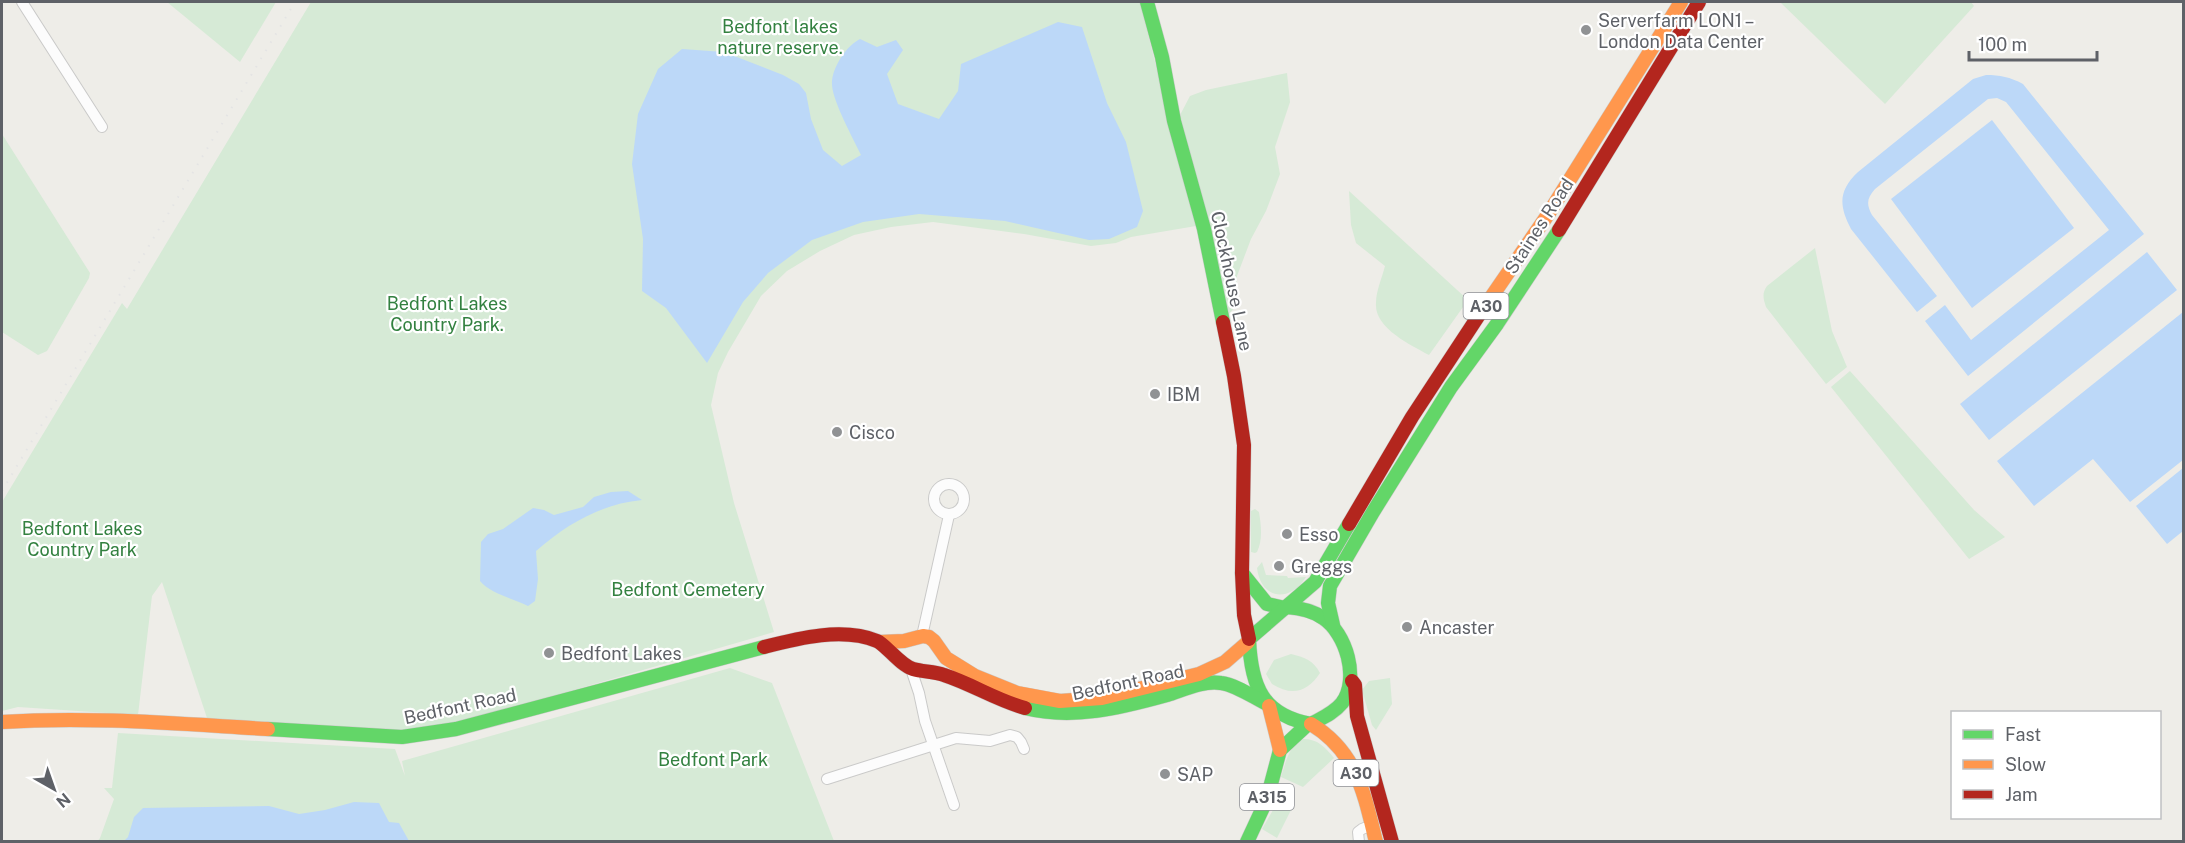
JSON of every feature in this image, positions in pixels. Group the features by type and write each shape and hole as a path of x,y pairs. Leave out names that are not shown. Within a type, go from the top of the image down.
{"main road":[{"name":"Clockhouse Lane","path":"1147,2 1162,57 1174,121 1204,229 1234,376 1245,445 1242,573 1244,615 1249,641"},
{"name":"Staines Road","path":"1286,607 1315,582 1418,408 1547,216 1681,2"},
{"name":"Staines Road","path":"1333,625 1328,603 1330,586 1373,512 1451,387 1562,228 1700,2"},
{"path":"1242,573 1264,601 1313,612 1333,625 1343,643 1349,678 1348,688 1342,702 1332,713 1309,724 1280,750"},
{"path":"1286,607 1249,641 1254,668 1268,705 1284,716 1309,724"},
{"name":"Bedfont Road","path":"2,722 46,720 155,723 370,736 423,735 456,729 773,645 844,634 880,642 889,639 933,639 940,651 959,667 995,685 1035,698 1082,702 1110,698 1215,669 1249,641"},
{"path":"909,666 904,654 916,638"},
{"name":"Bedfont Road","path":"880,642 885,649 920,672 928,671 943,675 1028,709 1067,714 1118,707 1211,682 1224,683 1268,705"},
{"path":"928,671 936,664 940,651"},
{"name":"A30","path":"1349,678 1355,685 1357,716 1392,842"},
{"name":"A315","path":"1247,842 1267,799 1280,750 1268,705"},
{"name":"A30","path":"1309,724 1328,733 1349,759 1357,777 1376,842"}],"street":[{"path":"22,2 102,127"},
{"path":"916,638 949,514"},
{"path":"909,666 954,805"},
{"path":"919,693 928,671"},
{"path":"827,779 956,738 990,741 1010,735 1021,741 1024,749"},
{"path":"1359,842 1358,832 1372,825"}],"green space":[{"path":"167,2 276,2 240,62"},
{"name":"Bedfont Lakes Country Park.","path":"311,2 1140,2 1196,226 1091,246 1024,234 933,222 891,227 854,235 820,251 787,271 761,296 718,373 711,405 734,503 774,632 429,732 208,721 162,582 152,596 138,715 18,707 2,711 2,502 122,303 127,309"},
{"path":"1780,2 1971,2 1974,6 1885,104"},
{"path":"1287,73 1290,102 1275,147 1280,174 1237,276 1237,305 1227,316 1179,117 1190,96 1206,90"},
{"path":"2,134 90,273 47,351 38,355 2,332"},
{"path":"1349,191 1468,300 1429,355 1395,335 1387,328 1377,312 1376,298 1385,266 1356,243 1351,225"},
{"path":"1815,248 1832,331 1847,367 1826,384 1766,307 1764,298 1767,286"},
{"path":"1850,371 1974,510 2005,537 1969,559 1831,387"},
{"path":"1255,509 1259,512 1261,532 1259,547 1255,553 1251,552 1251,511"},
{"path":"1262,562 1266,575 1287,576 1288,578 1306,577 1292,591 1285,594 1270,592 1264,587 1257,568"},
{"path":"1291,654 1308,660 1320,673 1310,685 1292,691 1272,684 1266,674 1274,660"},
{"name":"Bedfont Park","path":"730,668 772,683 834,841 97,842 114,799 104,788 112,788 118,733 395,749 405,776 402,761"},
{"path":"1390,678 1392,704 1376,730 1372,725 1362,690 1369,681"},
{"path":"1303,739 1321,744 1334,758 1303,787 1281,777 1291,751"},
{"path":"1289,801 1294,804 1277,838 1262,829 1273,810"}],"water":[{"path":"1058,22 1082,27 1107,103 1126,142 1143,211 1137,227 1109,239 1089,240 1005,221 919,214 863,222 812,240 768,273 743,302 707,363 666,308 642,291 643,239 632,164 638,114 658,69 682,49 724,52 783,75 799,84 806,93 811,119 823,150 842,166 861,155 836,101 832,79 840,59 855,42 860,39 877,47 896,40 903,50 887,74 898,104 939,119 958,91 961,64"},
{"path":"1986,75 2005,77 2023,84 2144,234 1968,376 1925,321 1945,305 1971,340 2109,230 2006,102 1997,98 1988,99 1870,195 1868,204 1872,215 1937,296 1917,312 1851,229 1844,213 1842,199 1851,179 1858,172 1973,79"},
{"path":"1992,120 2074,228 1972,308 1891,199"},
{"path":"2147,252 2177,290 1989,440 1960,404"},
{"path":"2183,312 2183,460 2130,502 2093,459 2034,506 1997,461"},
{"path":"2183,468 2183,531 2167,544 2136,506"},
{"path":"628,491 642,500 612,506 585,517 560,532 536,551 538,579 535,601 528,606 496,593 480,581 481,542 488,534 503,529 533,508 554,515 583,507 594,497 611,492"},
{"path":"354,802 379,803 389,822 399,823 409,841 124,841 128,837 134,817 143,808 269,806 299,814"}],"railway":[{"path":"2,491 295,2"}],"traffic: fast":[{"path":"1147,2 1162,57 1174,121 1204,229 1223,322"},
{"path":"1333,625 1328,603 1330,586 1451,387 1497,324 1559,230"},
{"path":"1287,607 1306,610 1323,618 1338,634 1348,657 1350,682 1342,703 1332,712 1311,724 1281,714 1262,696 1253,671 1249,639 1315,582 1349,524"},
{"path":"1242,573 1267,604 1285,608"},
{"path":"268,729 402,737 456,729 764,647"},
{"path":"1025,708 1061,713 1096,711 1214,682 1233,686 1267,704"},
{"path":"1247,842 1267,799 1280,750 1308,724"}],"traffic: slow":[{"path":"1481,312 1547,216 1681,2"},
{"path":"880,642 929,637 946,658 975,676 1017,693 1060,701 1102,698 1199,674 1225,662 1248,642"},
{"path":"1269,706 1280,750"},
{"path":"2,722 102,720 268,729"},
{"path":"1311,724 1327,735 1349,761 1362,791 1376,842"}],"traffic: jam":[{"path":"1559,230 1699,2"},
{"path":"1349,524 1412,417 1481,312"},
{"path":"1223,322 1244,445 1242,573 1244,615 1249,639"},
{"path":"764,647 821,635 864,637 881,643 908,667 944,675 1025,708"},
{"path":"1352,681 1355,685 1357,716 1392,842"}],"place":[{"name":"Serverfarm LON1 – London Data Center","path":"1586,30"},
{"name":"IBM","path":"1155,394"},
{"name":"Cisco","path":"837,432"},
{"name":"Esso","path":"1287,534"},
{"name":"Greggs","path":"1279,566"},
{"name":"Ancaster","path":"1407,627"},
{"name":"Bedfont Lakes","path":"549,653"},
{"name":"SAP","path":"1165,774"}],"park label":[{"name":"Bedfont lakes nature reserve.","path":"780,36"},
{"name":"Bedfont Lakes Country Park","path":"82,538"},
{"name":"Bedfont Cemetery","path":"688,589"}]}
